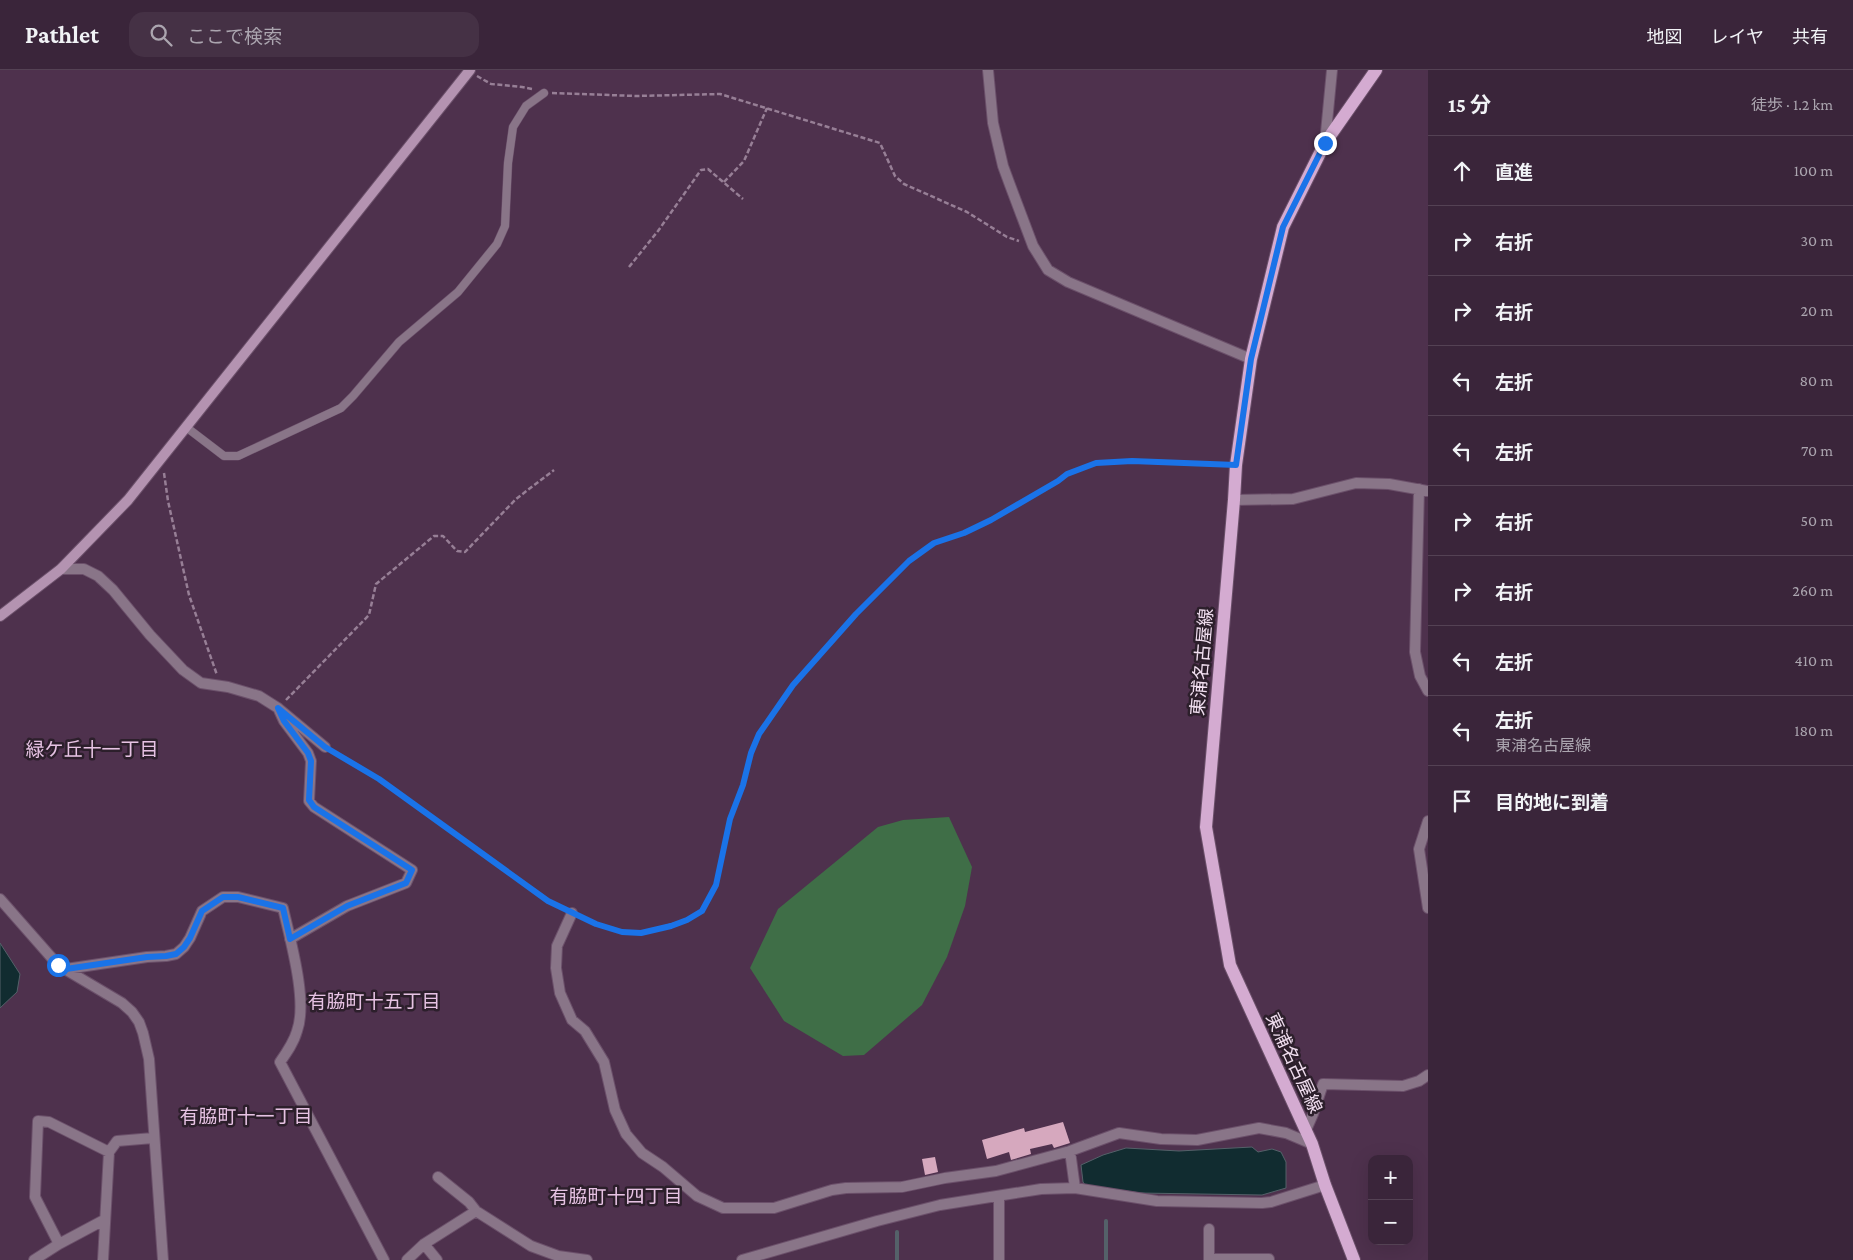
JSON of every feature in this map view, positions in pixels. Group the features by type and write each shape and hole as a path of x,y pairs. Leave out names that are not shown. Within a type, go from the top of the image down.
{"main road":[{"name":"東浦名古屋線","path":"1354,1260 1325,1185 1312,1144 1230,965 1206,827 1236,465 1251,359 1283,227 1325,143 1376,70"}],"street":[{"path":"988,70 992,124 1001,157 1034,246 1048,270 1068,282 1251,359"},
{"path":"1325,143 1332,70"},
{"path":"0,616 61,569 128,500 470,71"},
{"path":"1234,500 1294,499 1356,483 1389,484 1424,490 1415,652 1420,676 1428,691"},
{"path":"61,569 84,569 98,576 113,590 150,636 183,670 202,683 259,696 278,708 325,747"},
{"path":"278,708 284,721 308,753 311,761 309,800 314,807 412,870 406,883 347,906 290,939"},
{"path":"1428,821 1419,849 1428,908"},
{"path":"66,969 176,954 190,938 202,911 217,900 230,896 283,908 299,994 300,1021 291,1046 280,1062 384,1260"},
{"path":"0,900 48,954 66,969 122,1003 139,1022 149,1059 163,1260"},
{"path":"572,913 557,946 556,958 560,993 572,1020 585,1031 604,1062 615,1110 626,1134 642,1153 663,1167 698,1196 723,1208 774,1208 832,1190 846,1188 902,1188 945,1178 996,1171 1070,1151 1119,1133 1161,1139 1197,1140 1259,1128 1286,1133 1312,1144"},
{"path":"1306,1130 1314,1114 1323,1084 1403,1086 1419,1081 1428,1075"},
{"path":"60,1244 35,1197 38,1121 49,1122 109,1152"},
{"path":"102,1260 109,1152 118,1142 153,1138"},
{"path":"1070,1151 1075,1188"},
{"path":"438,1177 469,1202 476,1211 531,1246 558,1256 587,1260"},
{"path":"742,1260 940,1205 1041,1190 1075,1188 1151,1201 1262,1203 1271,1202 1325,1185"},
{"path":"999,1196 999,1260"},
{"path":"407,1260 424,1244 476,1211"},
{"path":"34,1260 104,1220"},
{"path":"1209,1229 1209,1260 1269,1259"},
{"path":"424,1244 437,1260"}],"lane":[{"path":"186,427 224,456 238,456 341,408 354,396 399,342 458,292 497,244 505,226 508,163 513,127 526,106 544,93"}],"path":[{"path":"470,71 491,84 522,87 544,93 636,96 720,94 880,143 895,176 904,184 967,212 1007,237 1034,246"},
{"path":"724,182 744,161 767,108"},
{"path":"628,267 658,231 701,170 708,169 743,199"},
{"path":"162,457 168,501 189,595 221,686"},
{"path":"325,747 379,779 548,901 572,913 607,928 622,932 641,933 687,920 702,911 716,885 730,819 759,734 793,685 856,614 909,561 934,543 964,533 991,520 1067,474 1096,463 1132,461 1236,465"},
{"path":"278,708 369,615 376,584 434,536 443,536 457,551 465,552 516,499 554,470"}],"green space":[{"path":"949,817 972,867 965,906 947,957 922,1005 864,1055 843,1056 784,1021 750,968 778,909 878,827 903,820"}],"shaded area":[{"path":"0,943 20,974 17,992 0,1008"},
{"path":"1252,1147 1258,1152 1272,1149 1281,1152 1286,1162 1286,1188 1262,1195 1140,1193 1085,1185 1083,1182 1081,1165 1103,1155 1126,1148 1179,1151"}],"building":[{"path":"1063,1122 1070,1143 1054,1148 1052,1144 1030,1149 1031,1154 1011,1160 1009,1152 987,1159 982,1140 1024,1128 1025,1132"},
{"path":"935,1157 938,1172 925,1175 922,1159"}],"waterway":[{"path":"1106,1221 1106,1260"},
{"path":"897,1232 897,1260"}],"district":[{"name":"緑ケ丘十一丁目","path":"92,749"},
{"name":"有脇町十五丁目","path":"374,1001"},
{"name":"有脇町十一丁目","path":"246,1116"},
{"name":"有脇町十四丁目","path":"616,1196"}],"route":[{"path":"58,965 66,969 176,954 190,938 202,911 223,897 230,896 250,899 283,908 290,939 347,906 406,883 412,870 314,807 309,800 308,790 311,761 308,753 284,721 278,708 325,747 379,779 548,901 578,916 607,928 622,932 641,933 671,926 687,920 702,911 716,885 730,819 759,734 793,685 856,614 909,561 934,543 964,533 991,520 1067,474 1096,463 1132,461 1236,465 1251,359 1283,227 1325,143"}]}
